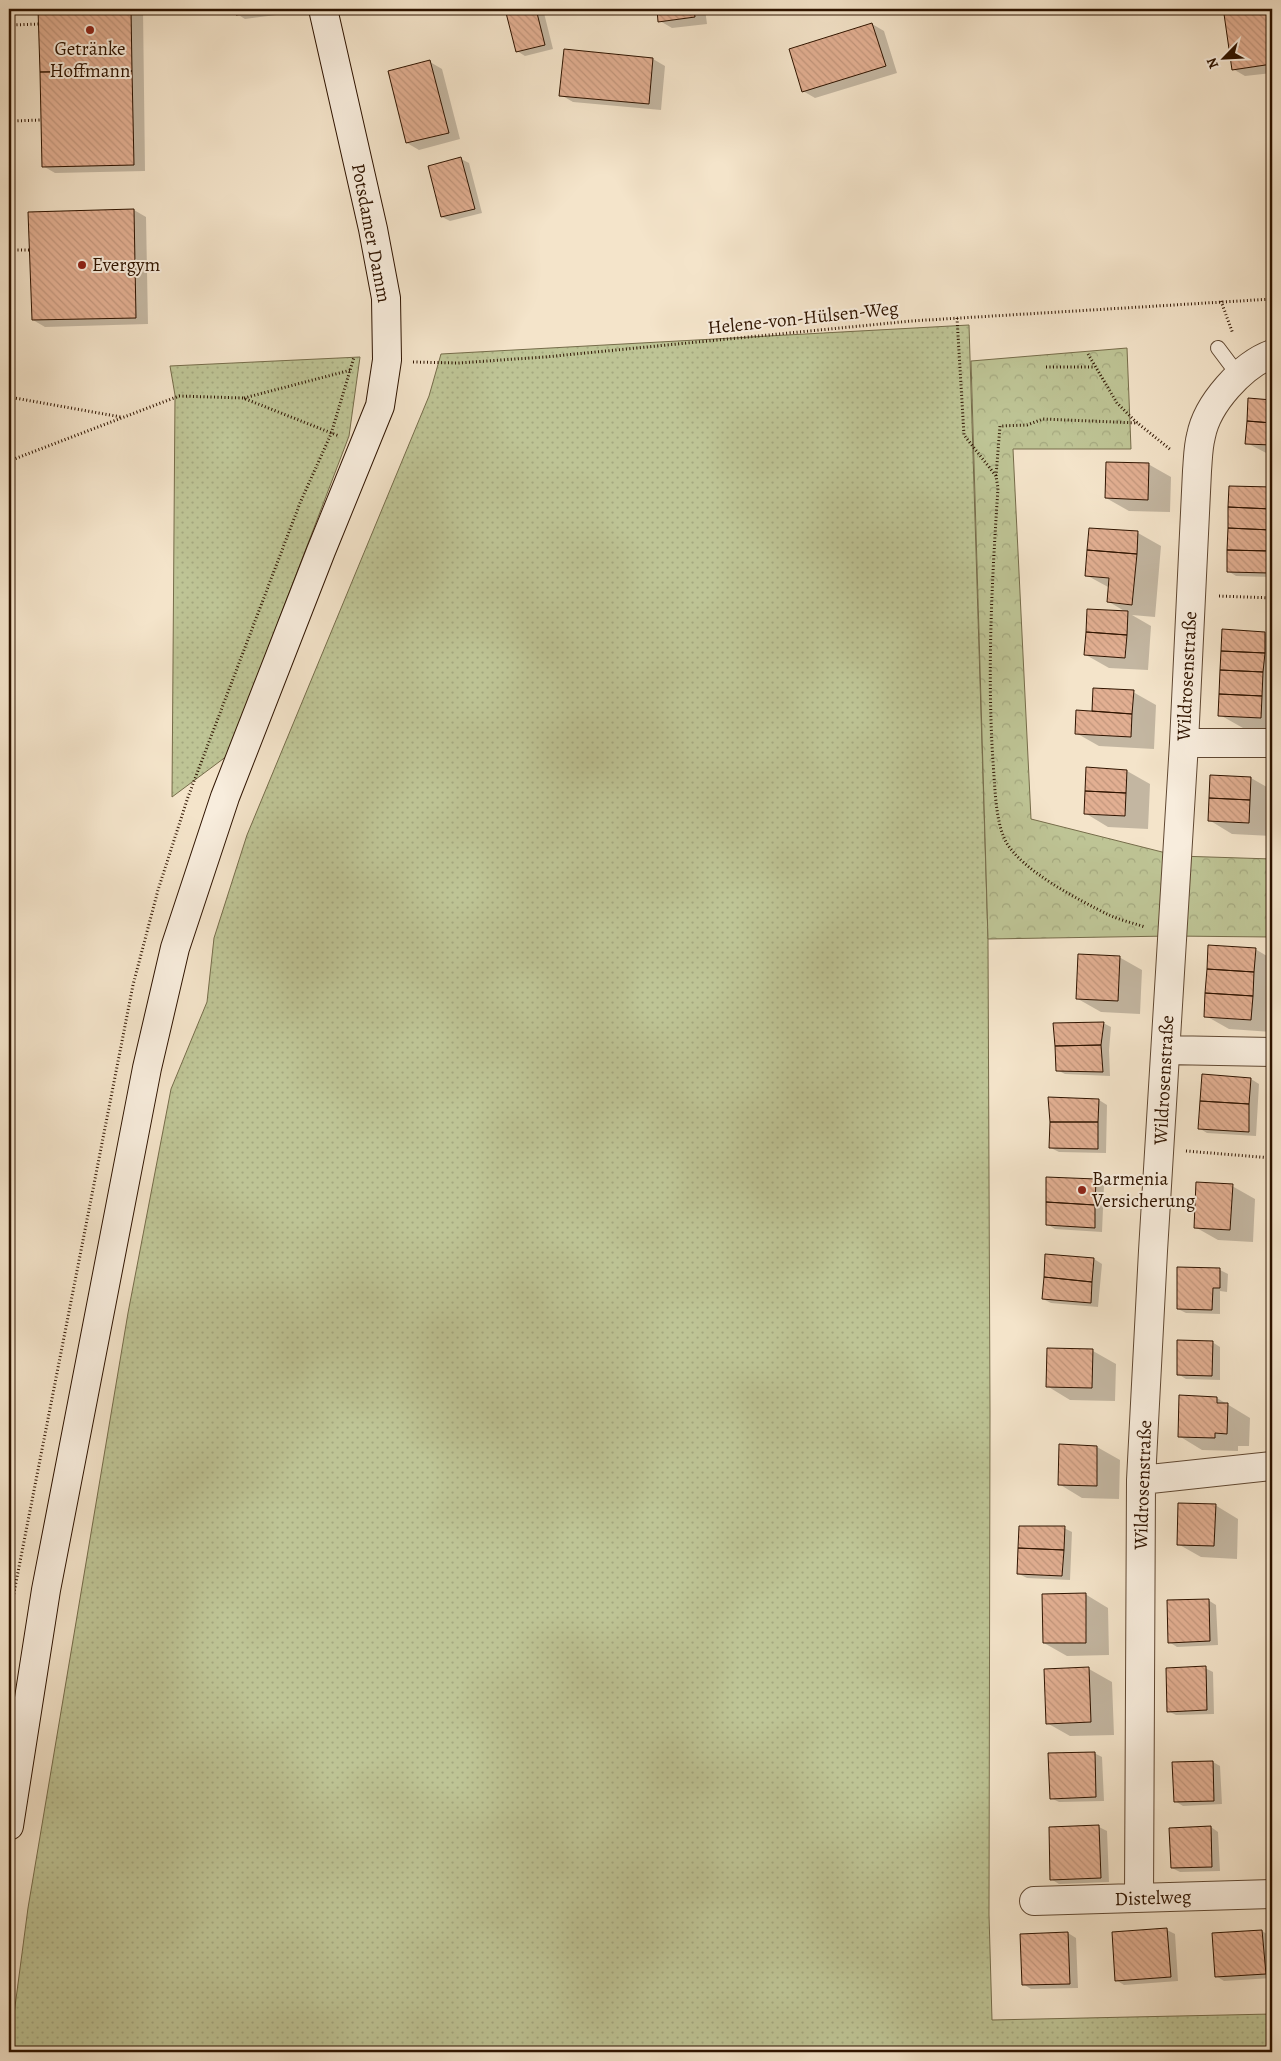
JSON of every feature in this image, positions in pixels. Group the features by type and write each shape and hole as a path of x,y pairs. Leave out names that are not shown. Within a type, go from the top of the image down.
{"street":[{"name":"Potsdamer Damm","path":"9,1826 46,1590 147,1068 175,948 225,797 380,406 387,360 386,298 373,229 323,9"},
{"name":"Wildrosenstraße","path":"1139,1898 1141,1480 1184,743 1197,471 1201,434 1219,396 1246,369 1272,354"},
{"path":"1184,743 1272,743"},
{"path":"1166,1050 1272,1052"},
{"path":"1141,1480 1272,1466"},
{"name":"Distelweg","path":"1034,1901 1272,1894"}],"lane":[{"path":"1218,348 1239,376"}],"path":[{"path":"13,25 39,24"},
{"path":"14,121 41,120"},
{"path":"14,250 30,250"},
{"name":"Helene-von-Hülsen-Weg","path":"387,360 458,363 545,357 957,318 1272,299"},
{"path":"957,318 964,435 996,476"},
{"path":"1088,354 1117,403 1138,423 1197,471"},
{"path":"1046,367 1095,367"},
{"path":"9,461 179,396 243,398 351,370"},
{"path":"9,397 124,417"},
{"path":"243,398 331,434 366,442"},
{"path":"1138,423 1043,419 1027,425 1000,426 990,615 990,712 1000,825 1006,841 1020,860 1049,881 1110,916 1172,936"},
{"path":"1191,595 1272,598"},
{"path":"1160,1149 1272,1158"}],"green space":[{"path":"969,325 988,939 990,1413 989,1915 992,2020 1272,2014 1272,2052 9,2052 28,1908 128,1313 171,1089 207,1002 214,938 247,835 429,396 441,354"},
{"path":"1127,348 1131,449 1013,449 1031,819 1178,856 1272,859 1272,937 1171,936 988,939 971,361"},
{"path":"360,357 349,436 227,756 172,797 175,395 170,366"}],"building":[{"path":"38,9 131,9 132,71 40,72"},
{"path":"235,9 277,9 277,10 236,15"},
{"path":"505,9 536,9 545,45 516,52"},
{"path":"657,9 694,9 695,17 658,22"},
{"path":"1272,9 1272,64 1232,70 1224,14"},
{"path":"872,23 886,66 802,92 789,49"},
{"path":"564,49 653,58 649,104 559,96"},
{"path":"430,60 449,133 406,143 388,71"},
{"path":"132,71 134,165 42,167 40,72"},
{"path":"461,157 475,209 441,217 428,166"},
{"path":"134,209 136,318 32,320 28,212"},
{"path":"1248,398 1272,400 1272,423 1247,421"},
{"path":"1247,421 1272,423 1272,445 1245,444"},
{"path":"1106,462 1149,463 1148,500 1105,498"},
{"path":"1229,486 1272,487 1271,509 1228,507"},
{"path":"1228,507 1271,509 1271,530 1228,528"},
{"path":"1089,528 1138,531 1137,554 1087,550"},
{"path":"1228,528 1271,530 1270,551 1227,550"},
{"path":"1087,550 1137,554 1132,605 1107,602 1109,578 1085,576"},
{"path":"1227,550 1270,551 1269,573 1227,572"},
{"path":"1087,609 1128,611 1127,635 1086,632"},
{"path":"1222,629 1265,632 1265,653 1221,651"},
{"path":"1086,632 1127,635 1125,658 1084,655"},
{"path":"1221,651 1265,653 1263,672 1220,670"},
{"path":"1220,670 1263,672 1262,696 1219,694"},
{"path":"1093,688 1134,690 1132,714 1092,711"},
{"path":"1219,694 1262,696 1261,718 1218,716"},
{"path":"1076,710 1132,714 1131,737 1075,734"},
{"path":"1086,767 1127,770 1126,793 1085,791"},
{"path":"1210,775 1251,777 1250,800 1209,798"},
{"path":"1085,791 1126,793 1125,816 1084,814"},
{"path":"1209,798 1250,800 1249,823 1208,821"},
{"path":"1208,945 1256,948 1254,972 1207,969"},
{"path":"1078,954 1120,956 1118,1001 1076,999"},
{"path":"1207,969 1254,972 1253,996 1205,993"},
{"path":"1205,993 1253,996 1251,1020 1204,1017"},
{"path":"1104,1022 1101,1045 1055,1046 1053,1023"},
{"path":"1101,1045 1103,1072 1056,1071 1055,1046"},
{"path":"1202,1074 1251,1078 1249,1104 1200,1101"},
{"path":"1048,1097 1099,1099 1098,1122 1050,1122"},
{"path":"1200,1101 1249,1104 1249,1132 1198,1129"},
{"path":"1050,1122 1098,1122 1098,1149 1049,1148"},
{"path":"1046,1177 1096,1179 1095,1205 1046,1202"},
{"path":"1196,1182 1233,1184 1230,1230 1194,1228"},
{"path":"1046,1202 1095,1205 1095,1228 1046,1225"},
{"path":"1045,1254 1094,1258 1092,1282 1044,1277"},
{"path":"1177,1267 1220,1268 1220,1288 1213,1288 1212,1310 1177,1309"},
{"path":"1044,1277 1092,1282 1091,1303 1042,1299"},
{"path":"1177,1340 1213,1341 1212,1376 1177,1375"},
{"path":"1047,1348 1093,1349 1092,1388 1046,1387"},
{"path":"1179,1395 1217,1397 1217,1403 1228,1403 1227,1434 1215,1433 1215,1438 1178,1437"},
{"path":"1059,1444 1097,1446 1097,1486 1058,1485"},
{"path":"1178,1503 1216,1504 1214,1546 1177,1545"},
{"path":"1019,1526 1065,1526 1064,1550 1018,1548"},
{"path":"1018,1548 1064,1550 1062,1576 1017,1574"},
{"path":"1086,1593 1086,1643 1043,1643 1042,1594"},
{"path":"1209,1599 1210,1641 1168,1643 1167,1600"},
{"path":"1206,1666 1207,1710 1167,1712 1166,1668"},
{"path":"1089,1667 1091,1722 1046,1724 1044,1669"},
{"path":"1095,1752 1096,1797 1050,1799 1048,1753"},
{"path":"1213,1761 1214,1801 1174,1802 1172,1762"},
{"path":"1099,1825 1101,1878 1050,1880 1049,1827"},
{"path":"1211,1826 1212,1867 1171,1868 1169,1828"},
{"path":"1268,1831 1272,1831 1272,1876 1270,1876"},
{"path":"1167,1928 1171,1977 1115,1981 1112,1932"},
{"path":"1262,1930 1266,1974 1215,1977 1212,1933"},
{"path":"1068,1932 1070,1984 1022,1985 1020,1934"}],"place":[{"name":"Getränke Hoffmann","path":"90,30"},
{"name":"Evergym","path":"82,265"},
{"name":"Barmenia Versicherung","path":"1082,1190"}]}
